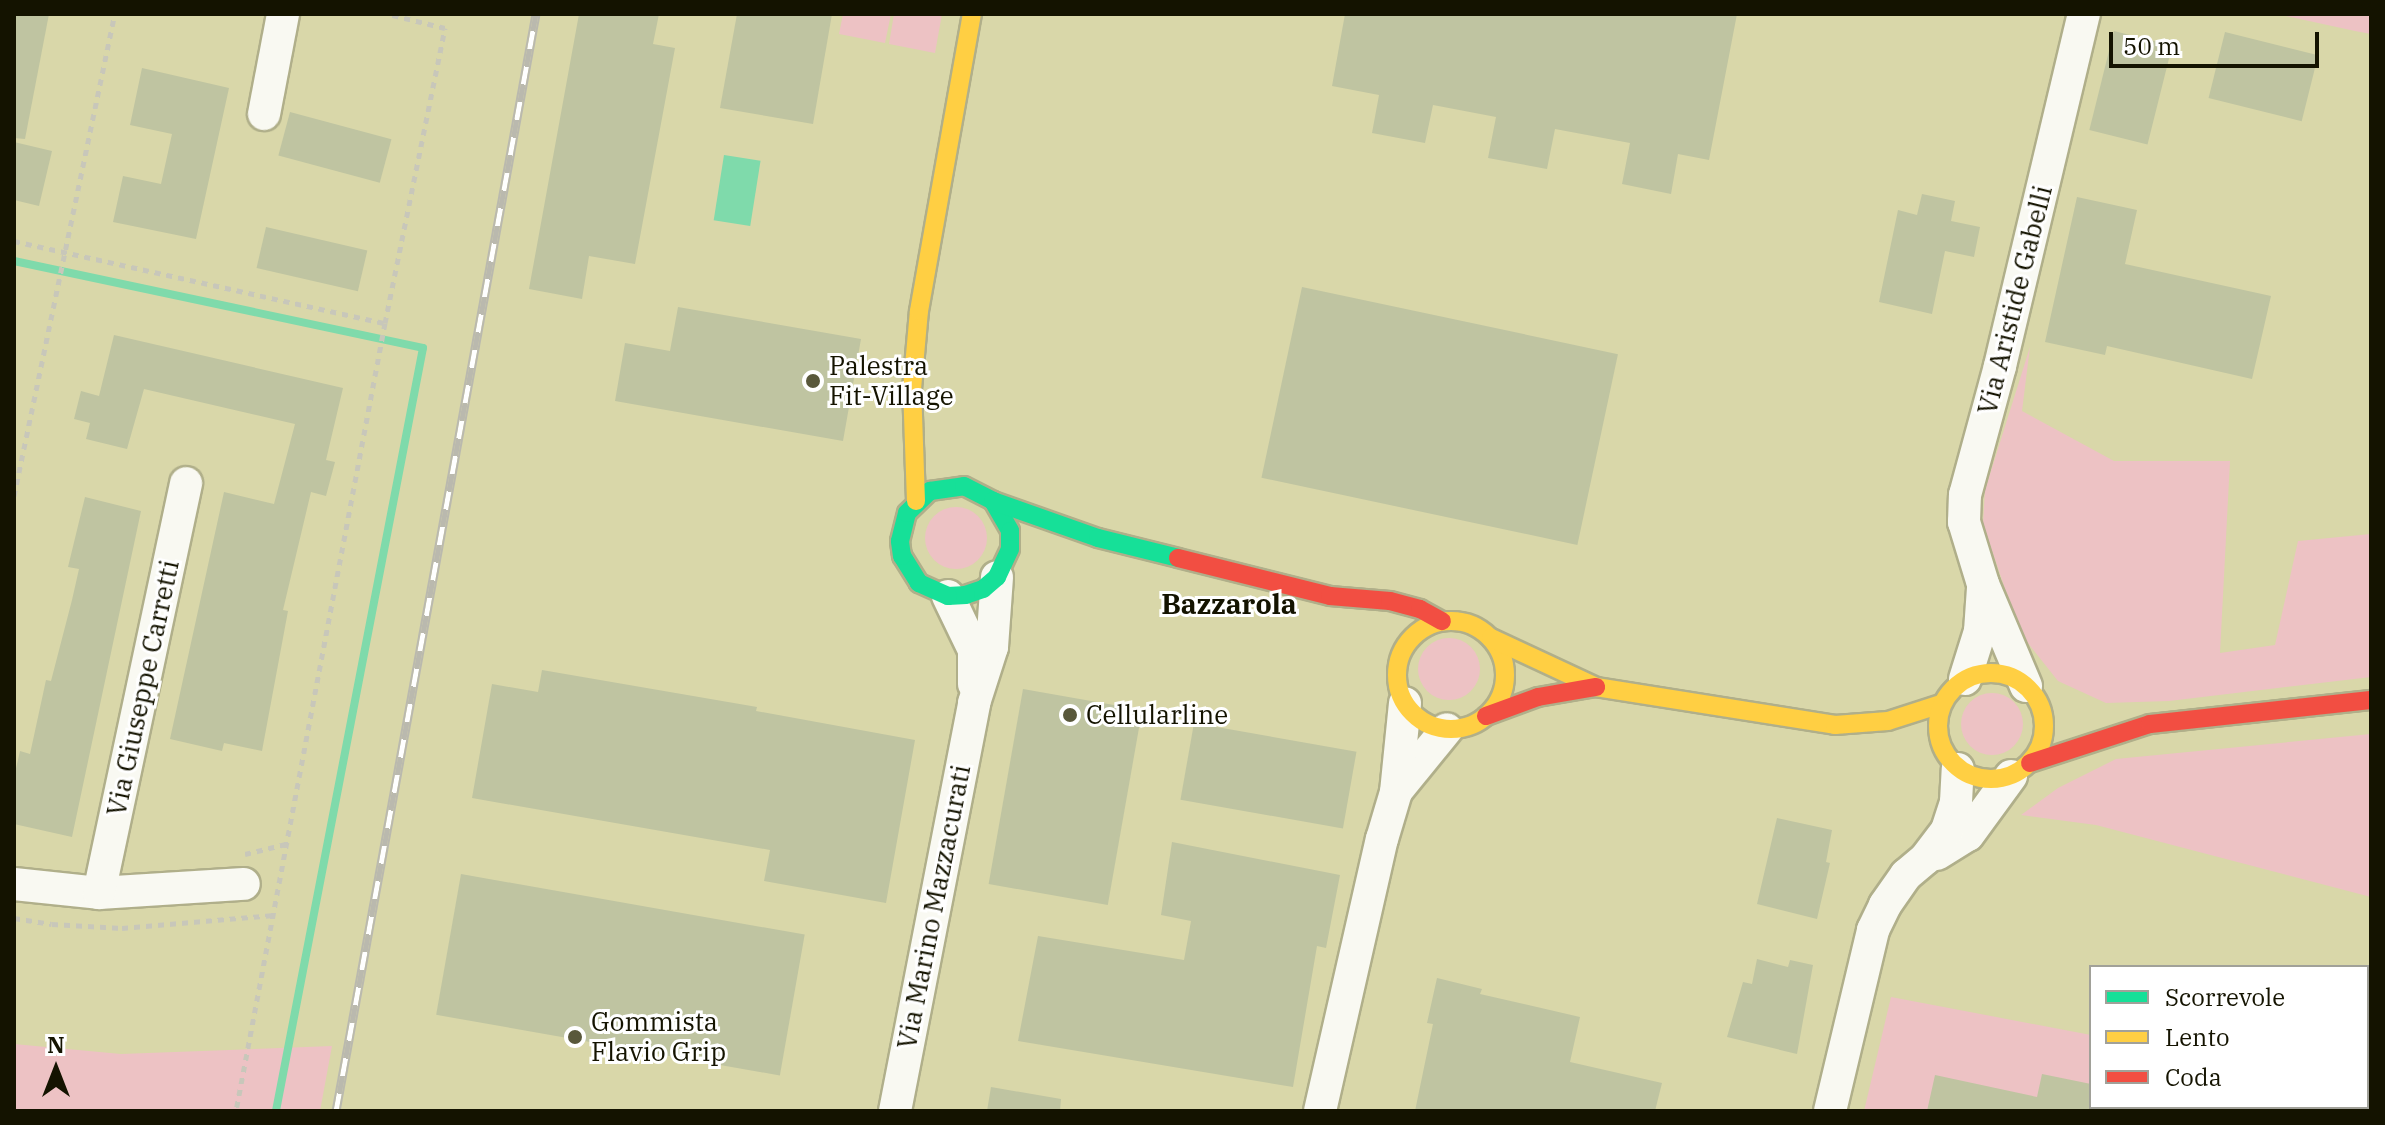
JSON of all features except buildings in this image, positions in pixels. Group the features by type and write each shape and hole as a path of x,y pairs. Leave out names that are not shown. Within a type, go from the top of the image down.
{"street":[{"path":"264,114 283,14"},
{"path":"972,14 919,311 912,389 916,501 902,526 902,556 919,583 948,596 966,595 983,589 1001,571 1029,554"},
{"name":"Via Aristide Gabelli","path":"2031,691 1983,584 1964,522 1965,495 2000,366 2084,14"},
{"path":"912,389 930,424"},
{"path":"916,501 960,480 993,501 1098,538 1330,596 1390,601 1420,609 1442,621"},
{"name":"Via Giuseppe Carretti","path":"99,893 186,483"},
{"name":"Via Marino Mazzacurati","path":"895,1111 974,703 992,647 1001,571 1010,531 993,501"},
{"path":"1056,546 1098,538"},
{"name":"Via Aristide Gabelli","path":"1965,679 1980,631 1983,584"},
{"name":"Via Marino Mazzacurati","path":"948,596 974,650 974,703"},
{"path":"1330,596 1365,619"},
{"path":"1320,1111 1382,839 1396,792 1405,703 1397,670 1401,653 1411,638 1425,627 1442,621 1469,623 1491,638 1596,687 1835,725 1888,721 1941,704 1965,679 1997,672 2059,707"},
{"path":"1387,637 1401,653"},
{"path":"1486,716 1504,686 1505,669 1491,638"},
{"path":"1405,703 1430,724 1447,729 1474,723 1538,697 1596,687"},
{"path":"1926,858 1949,850 1968,835 2040,748 2044,731 2043,713 2031,691"},
{"path":"1923,751 1984,778 2020,769 2150,724 2371,700"},
{"path":"1830,1111 1873,930 1885,905 1906,875 1926,858 1952,816 1953,763 1937,732 1941,704"},
{"path":"2102,718 2150,724"},
{"path":"1835,725 1860,737 1885,742"},
{"path":"1396,792 1447,729"},
{"path":"14,884 99,893 244,884"}],"path":[{"path":"14,496 115,14"},
{"path":"236,1111 383,330 445,28 388,14"},
{"path":"14,241 385,323"},
{"path":"14,918 52,924 122,928 274,915"}],"shaded area":[{"path":"843,14 891,14 885,43 839,34"},
{"path":"894,14 942,14 935,53 889,44"},
{"path":"2277,14 2371,14 2371,34 2355,31"},
{"path":"724,155 761,161 750,226 714,220"},
{"path":"2030,347 2022,411 2114,461 2230,461 2220,653 2275,645 2298,541 2371,534 2371,677 2169,701 2106,703 2058,681 2020,633 1983,524 1985,490"},
{"path":"956,507 978,516 987,538 978,560 956,569 934,560 925,538 934,516"},
{"path":"1449,638 1461,640 1471,647 1478,657 1478,681 1471,691 1461,698 1449,700 1437,698 1427,691 1420,681 1418,669 1420,657 1427,647 1437,640"},
{"path":"1992,693 2004,695 2014,702 2021,712 2021,736 2014,746 2004,753 1992,755 1980,753 1970,746 1963,736 1961,724 1963,712 1970,702 1980,695"},
{"path":"2371,734 2371,897 2096,825 2021,815 2058,788 2116,759"},
{"path":"1891,997 2089,1035 2089,1109 2142,1109 2142,1111 1864,1111"},
{"path":"14,1044 121,1054 332,1046 320,1111 14,1111"}],"waterway":[{"path":"14,261 423,348 276,1111"}],"railway":[{"path":"336,1111 536,14"}],"traffic: fast":[{"path":"993,501 1010,531 1010,549 997,577 983,589 966,595 948,596 919,583 902,556 900,541 907,513 930,491 964,486 993,501 1098,538 1178,558"}],"traffic: slow":[{"path":"916,501 912,389 919,311 972,14"},
{"path":"1451,621 1472,625 1489,637 1501,654 1505,675 1501,696 1489,713 1472,725 1451,729 1430,725 1413,713 1401,696 1397,675 1401,654 1413,637 1430,625 1451,621"},
{"path":"1491,638 1596,687 1835,725 1888,721 1941,704"},
{"path":"1991,673 2011,677 2029,688 2040,706 2044,726 2040,746 2029,764 2011,775 1991,779 1971,775 1953,764 1942,746 1938,726 1942,706 1953,688 1971,677 1991,673"}],"traffic: jam":[{"path":"1178,558 1330,596 1390,601 1420,609 1442,621"},
{"path":"1486,716 1538,697 1596,687"},
{"path":"2030,763 2150,724 2371,700"}],"place":[{"name":"Palestra Fit-Village","path":"813,381"},
{"name":"Cellularline","path":"1070,715"},
{"name":"Gommista Flavio Grip","path":"575,1037"}],"district":[{"name":"Bazzarola","path":"1229,604"}]}
